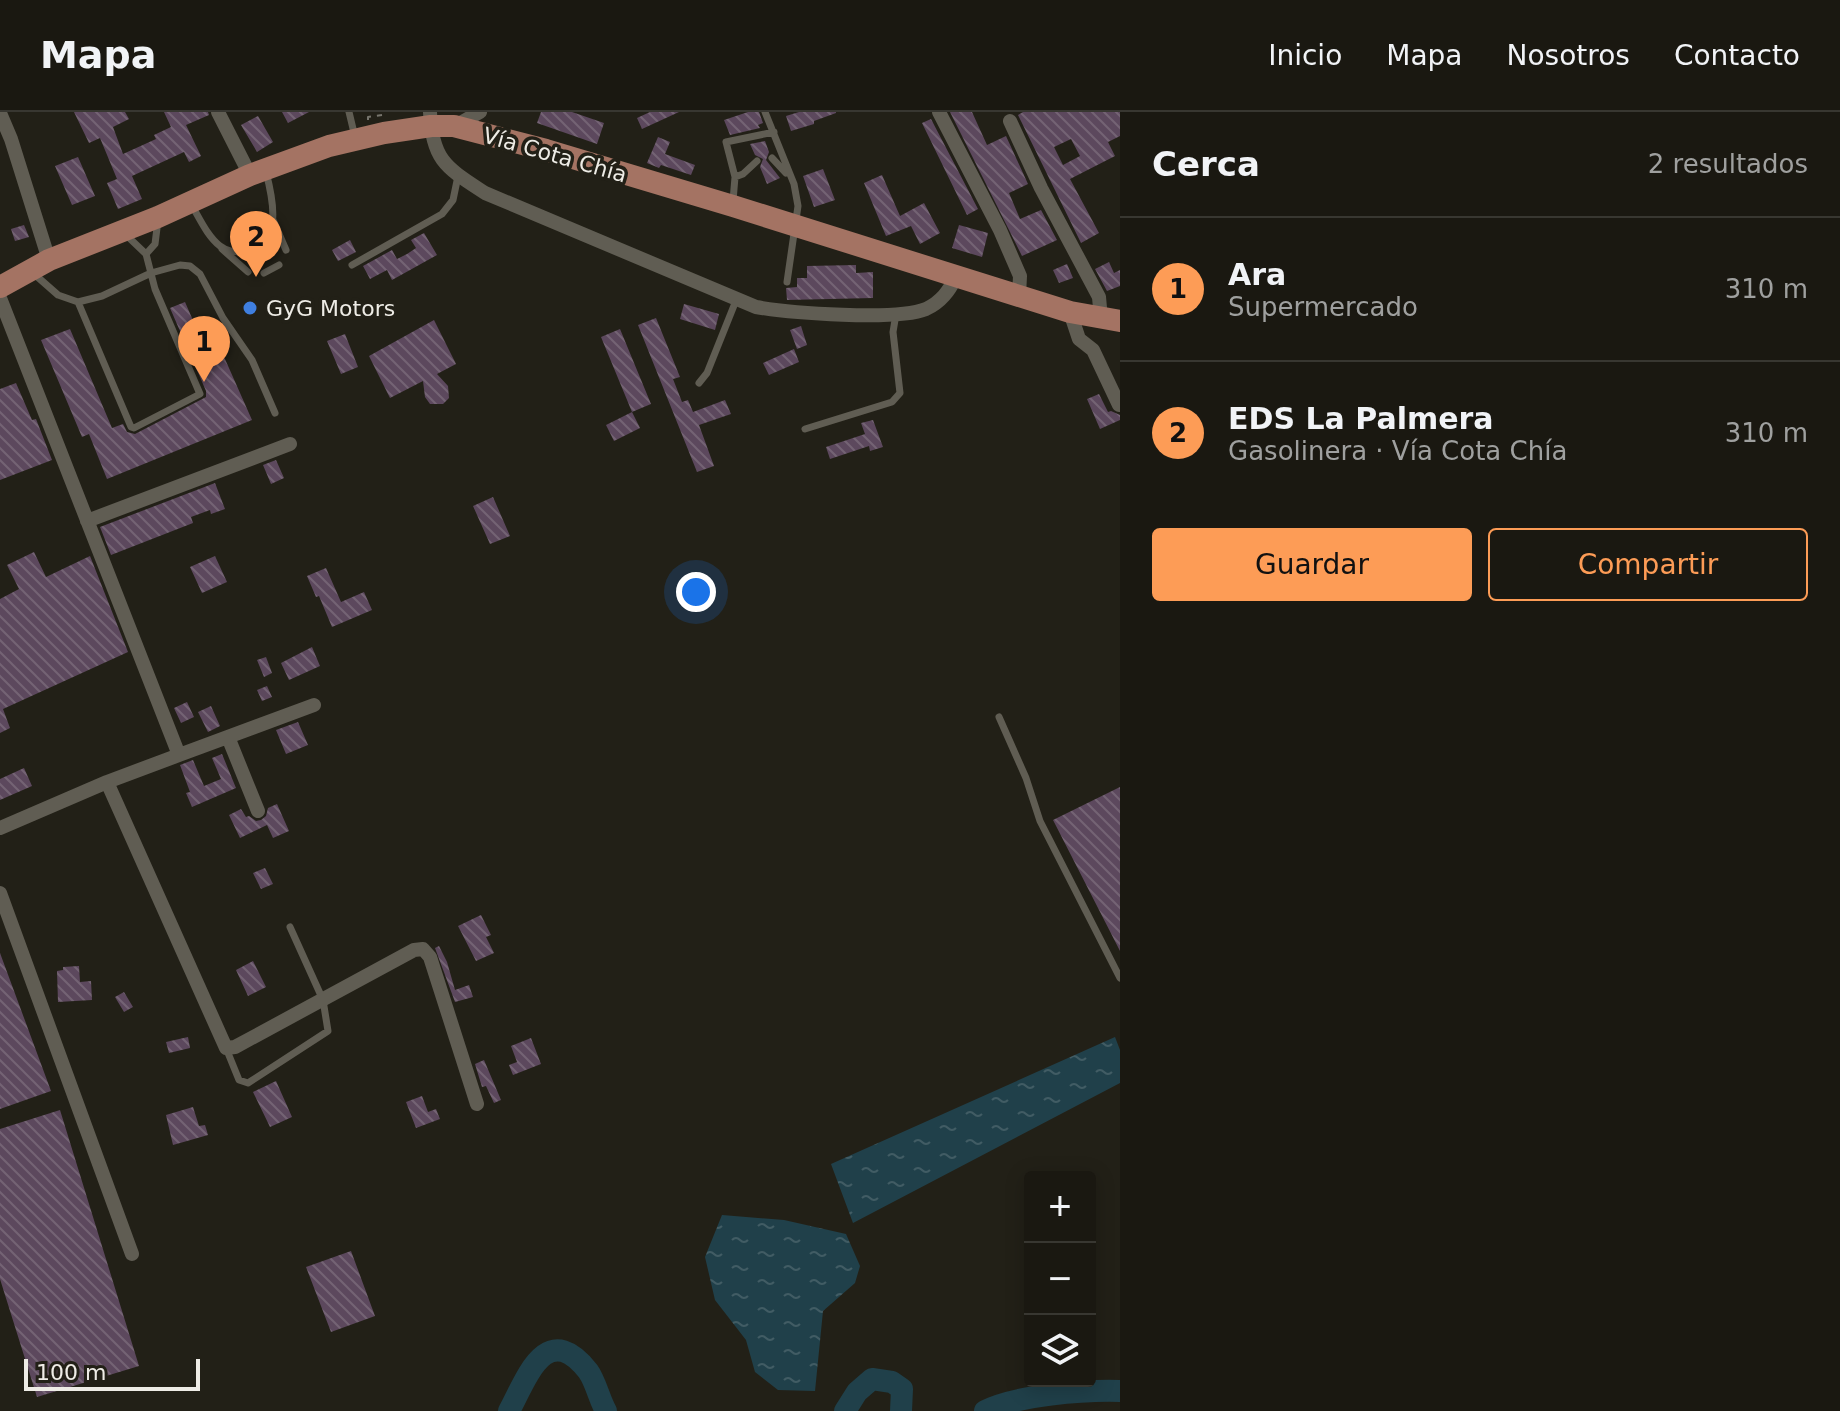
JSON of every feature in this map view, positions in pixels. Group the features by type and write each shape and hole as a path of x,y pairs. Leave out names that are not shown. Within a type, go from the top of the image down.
{"main road":[{"name":"Vía Cota Chía","path":"0,287 40,265 258,172 355,139 431,119 733,206 1070,312 1110,320"}],"street":[{"path":"218,112 258,172"},
{"path":"454,126 480,112"},
{"path":"939,112 1000,230 1020,276 1019,296"},
{"path":"0,113 11,139 40,265"},
{"path":"431,119 439,157 458,175 485,193 756,307 788,313 896,314 924,310 939,301 956,277"},
{"path":"1010,121 1110,320"},
{"path":"0,298 179,755"},
{"path":"1070,312 1079,339 1093,350 1119,405"},
{"path":"87,521 290,444"},
{"path":"0,828 107,782 314,705"},
{"path":"228,737 258,811"},
{"path":"107,782 226,1048 235,1047 414,950 423,949 430,957 477,1104"},
{"path":"0,893 132,1254"}],"lane":[{"path":"349,112 355,139"},
{"path":"765,112 794,184 798,206 787,282"},
{"path":"733,206 735,177 726,142 774,132"},
{"path":"772,158 794,184"},
{"path":"735,177 757,161"},
{"path":"221,247 237,252 253,249 264,241 273,220 274,203 258,172"},
{"path":"352,265 442,214 453,200 458,175"},
{"path":"190,202 221,247 248,272"},
{"path":"146,254 155,244 159,231 158,217"},
{"path":"273,220 286,250"},
{"path":"78,302 128,424 134,428 200,394 146,254 122,230"},
{"path":"40,265 58,295 78,302 102,296 151,273 180,265 198,271 223,318 252,360 275,413"},
{"path":"264,273 279,265"},
{"path":"699,383 707,373 737,298"},
{"path":"805,429 892,402 900,393 893,332 896,314"},
{"path":"999,717 1026,778 1040,821 1120,978"},
{"path":"226,1048 239,1080 248,1083 327,1034 323,1000 290,927"}],"water":[{"path":"1115,1037 1120,1050 1120,1083 853,1223 831,1164"},
{"path":"722,1215 784,1220 846,1234 860,1266 855,1283 823,1311 815,1391 778,1390 755,1372 746,1340 715,1300 705,1257"}],"building":[{"path":"74,112 125,112 129,119 113,127 123,154 156,139 154,135 171,127 164,112 208,112 209,115 186,125 201,156 189,162 184,152 132,176 142,199 118,209 107,183 117,179 100,138 89,143"},
{"path":"282,112 309,112 288,123"},
{"path":"541,112 572,112 604,123 597,144 537,123"},
{"path":"650,112 679,112 642,129 637,118"},
{"path":"748,112 759,112 763,123 758,125 760,128 730,135 724,120"},
{"path":"799,112 836,113 791,131 786,116"},
{"path":"950,112 972,112 987,145 1006,136 1028,184 1009,193 1020,219 1041,210 1057,240 1022,256"},
{"path":"1023,112 1120,112 1120,136 1108,142 1115,156 1070,179 1099,233 1081,243 1018,115","holes":["1071,139 1080,156 1063,165 1054,147"]},
{"path":"258,116 273,142 257,152 241,125"},
{"path":"931,119 978,209 967,215 922,123"},
{"path":"658,137 670,142 665,154 695,165 691,175 647,163"},
{"path":"765,141 769,152 766,160 780,178 767,184 760,167 763,159 755,155 750,144"},
{"path":"78,157 95,196 72,205 55,166"},
{"path":"823,169 835,200 814,207 803,176"},
{"path":"882,175 900,216 924,203 940,233 920,244 911,226 886,236 864,183"},
{"path":"24,225 29,237 15,241 11,229"},
{"path":"959,225 988,233 982,257 952,248"},
{"path":"424,233 437,255 392,280 387,270 370,279 363,266 392,250 397,259 407,254 416,248 411,240"},
{"path":"350,240 356,252 338,261 332,250"},
{"path":"1109,262 1114,273 1120,270 1120,286 1107,291 1095,269"},
{"path":"1067,264 1073,278 1059,283 1053,270"},
{"path":"856,265 856,273 873,272 873,298 787,300 786,288 797,287 797,278 807,278 807,266"},
{"path":"185,302 195,325 213,332 252,420 107,479 89,434 82,437 41,340 70,329 112,428 123,424 127,432 135,434 206,397 170,308"},
{"path":"684,304 719,314 715,330 680,319"},
{"path":"656,318 680,377 673,379 682,402 688,400 693,412 725,400 731,414 699,425 714,466 697,472 638,325"},
{"path":"434,320 456,364 437,374 448,386 449,398 443,404 430,404 425,397 423,381 390,398 369,356"},
{"path":"801,326 807,345 797,349 790,330"},
{"path":"620,329 651,404 632,412 601,337"},
{"path":"345,334 358,367 341,374 327,341"},
{"path":"794,349 799,362 769,375 763,363"},
{"path":"16,383 32,420 36,419 52,460 0,480 0,389"},
{"path":"1099,394 1108,412 1120,415 1120,420 1100,429 1087,399"},
{"path":"632,412 640,428 614,441 606,425"},
{"path":"873,420 883,447 870,451 869,446 830,459 826,447 865,434 861,423"},
{"path":"276,460 284,478 271,484 263,465"},
{"path":"215,483 225,509 211,514 210,510 191,517 193,523 111,555 100,527"},
{"path":"493,497 510,536 490,544 473,506"},
{"path":"34,552 46,577 90,556 128,652 3,709 10,728 0,733 0,599 19,589 7,565"},
{"path":"215,556 227,582 202,593 190,567"},
{"path":"326,568 341,602 364,592 372,610 332,627 307,576"},
{"path":"312,647 320,666 289,680 281,663"},
{"path":"266,657 272,673 264,677 257,660"},
{"path":"267,686 272,697 262,701 257,690"},
{"path":"187,702 194,717 181,723 174,708"},
{"path":"211,706 220,726 208,732 198,712"},
{"path":"298,722 308,745 286,754 276,730"},
{"path":"222,754 236,788 192,807 180,765 193,760 204,786 221,779 212,758"},
{"path":"24,768 32,786 0,800 0,779"},
{"path":"1120,787 1120,951 1053,820"},
{"path":"277,804 289,831 273,838 267,825 240,838 229,815 241,809 246,817 261,820 268,808"},
{"path":"265,868 273,884 261,889 253,873"},
{"path":"481,915 491,935 486,937 494,953 476,961 458,926"},
{"path":"439,946 455,990 469,985 473,997 455,1002 435,948"},
{"path":"0,953 51,1091 0,1109"},
{"path":"253,961 266,987 248,996 236,970"},
{"path":"79,966 80,982 91,981 92,1000 58,1002 57,971 63,970 63,967"},
{"path":"124,992 133,1007 124,1012 115,997"},
{"path":"188,1037 190,1048 169,1053 166,1042"},
{"path":"531,1038 541,1064 513,1075 509,1065 517,1062 511,1046"},
{"path":"484,1060 501,1100 494,1103 486,1086 482,1087 475,1064"},
{"path":"276,1081 292,1117 270,1127 253,1092"},
{"path":"422,1096 428,1112 436,1109 440,1119 416,1128 406,1102"},
{"path":"193,1107 199,1126 205,1125 208,1135 173,1145 166,1115"},
{"path":"60,1110 139,1366 37,1397 0,1279 0,1129"},
{"path":"351,1251 375,1316 331,1332 306,1267"}],"waterway":[{"path":"509,1411 539,1360 549,1352 560,1351 573,1356 588,1371 606,1411"},
{"path":"845,1411 857,1392 872,1379 892,1382 902,1389 901,1411"},
{"path":"985,1411 1032,1397 1120,1391"}],"place":[{"name":"EDS La Palmera","path":"256,277"},
{"name":"GyG Motors","path":"250,308"},
{"name":"Ara","path":"204,382"}]}
